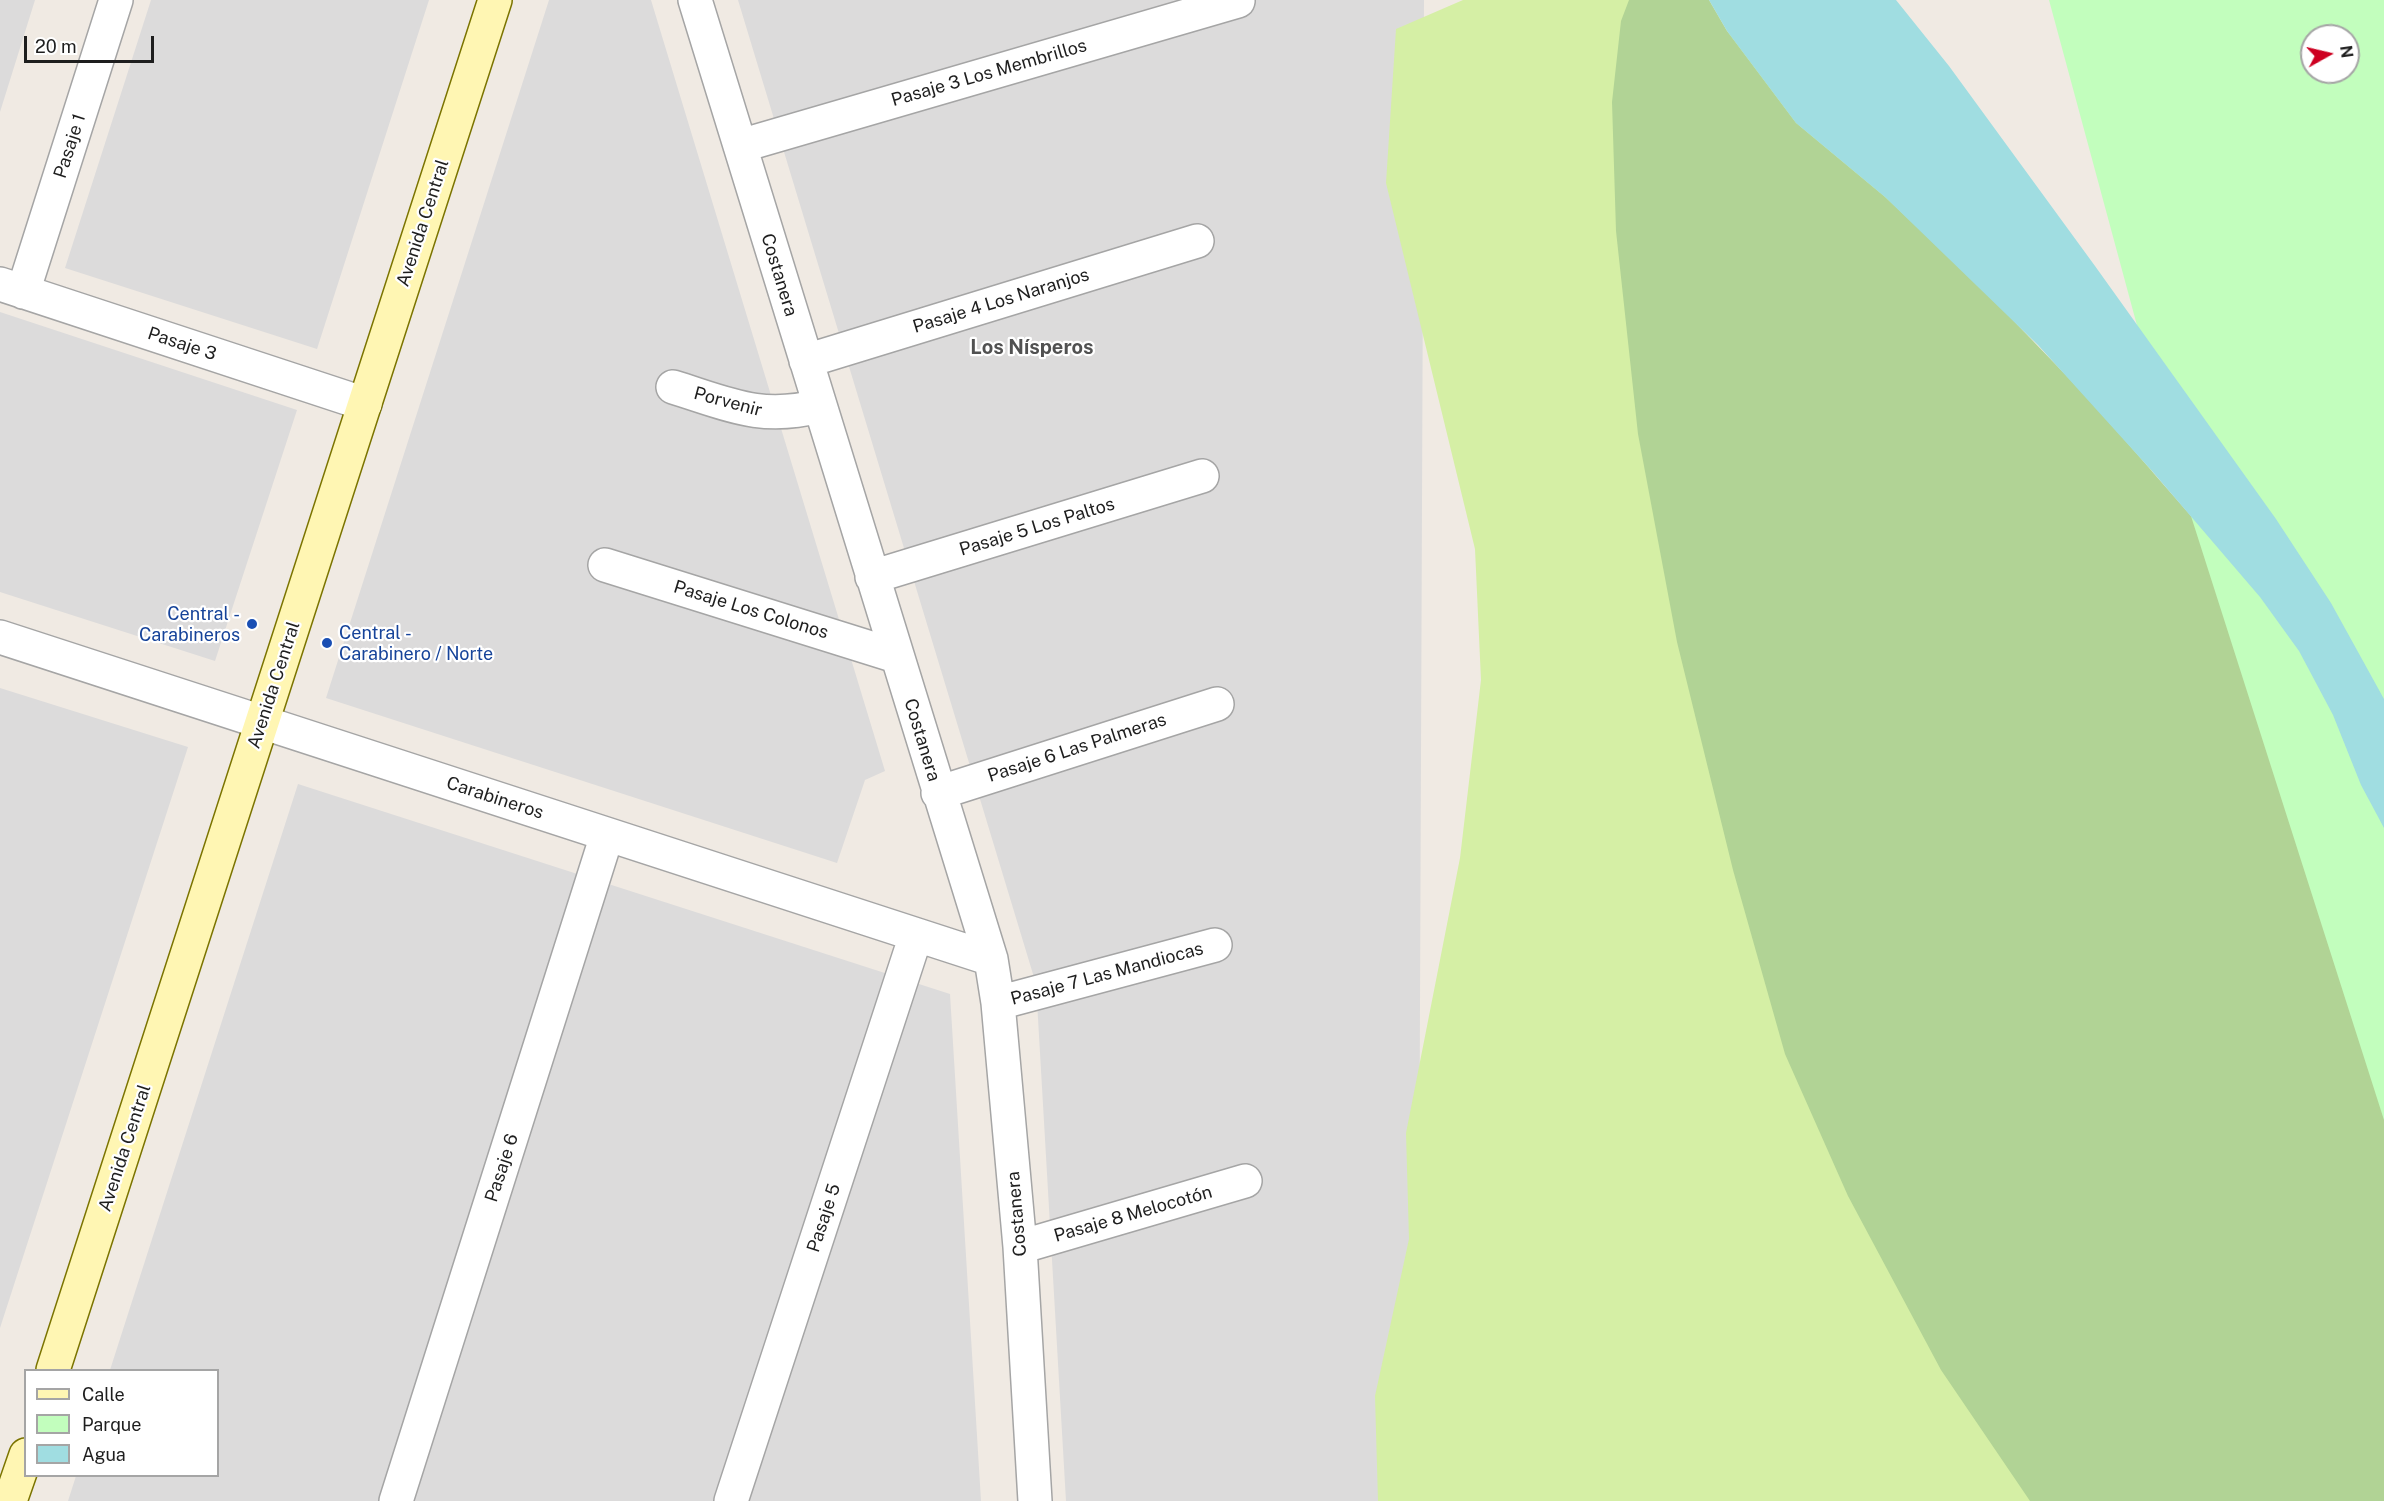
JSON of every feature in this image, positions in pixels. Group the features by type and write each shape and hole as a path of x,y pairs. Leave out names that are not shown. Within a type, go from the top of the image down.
{"street":[{"name":"Pasaje 1","path":"11,288 116,0"},
{"name":"Avenida Central","path":"54,1369 495,0"},
{"name":"Costanera","path":"695,0 991,959 998,1004 1020,1247 1035,1501"},
{"name":"Pasaje 3 Los Membrillos","path":"740,146 1238,1"},
{"name":"Pasaje 4 Los Naranjos","path":"806,361 1197,241"},
{"name":"Pasaje 3","path":"11,288 365,404"},
{"name":"Porvenir","path":"673,387 763,413 783,413 819,406"},
{"name":"Pasaje 5 Los Paltos","path":"872,577 1202,476"},
{"name":"Pasaje Los Colonos","path":"605,565 896,656"},
{"name":"Carabineros","path":"0,638 991,959"},
{"name":"Pasaje 6 Las Palmeras","path":"938,793 1217,704"},
{"name":"Pasaje 6","path":"396,1501 608,835"},
{"name":"Pasaje 5","path":"731,1501 916,935"},
{"name":"Pasaje 7 Las Mandiocas","path":"998,1004 1215,945"},
{"name":"Pasaje 8 Melocotón","path":"1020,1247 1245,1180"},
{"path":"10,1501 24,1461"}],"shaded area":[{"path":"0,0 35,0 0,112"},
{"path":"151,0 429,0 317,349 65,268"},
{"path":"549,0 651,0 885,771 865,780 837,863 326,698"},
{"path":"738,0 1424,0 1418,1501 1066,1501 1036,984"},
{"path":"0,312 297,410 215,661 0,592"},
{"path":"0,688 188,747 0,1328"},
{"path":"298,784 950,994 981,1501 68,1501 76,1477 219,1477 219,1369 110,1369"}],"green space":[{"path":"1463,0 1709,0 1727,31 2087,397 2152,471 2384,1501 1378,1501 1375,1396 1409,1239 1406,1133 1460,858 1481,680 1475,549 1386,183 1396,29"},
{"path":"1629,0 1709,0 1727,31 1796,123 1885,197 1981,287 2087,397 2219,548 2384,828 2384,1501 2030,1501 1941,1370 1848,1196 1785,1054 1733,870 1677,642 1638,434 1616,231 1612,102 1621,21"},
{"path":"2049,0 2384,0 2384,1120 2175,466"}],"water":[{"path":"1709,0 1896,0 1949,66 2095,266 2276,519 2331,603 2384,699 2384,828 2361,785 2333,715 2299,651 2260,597 2152,471 2038,345 1885,197 1796,123 1727,31"}],"place":[{"name":"Central - Carabineros","path":"252,624"},
{"name":"Central - Carabinero / Norte","path":"327,643"}],"district":[{"name":"Los Nísperos","path":"1032,348"}]}
